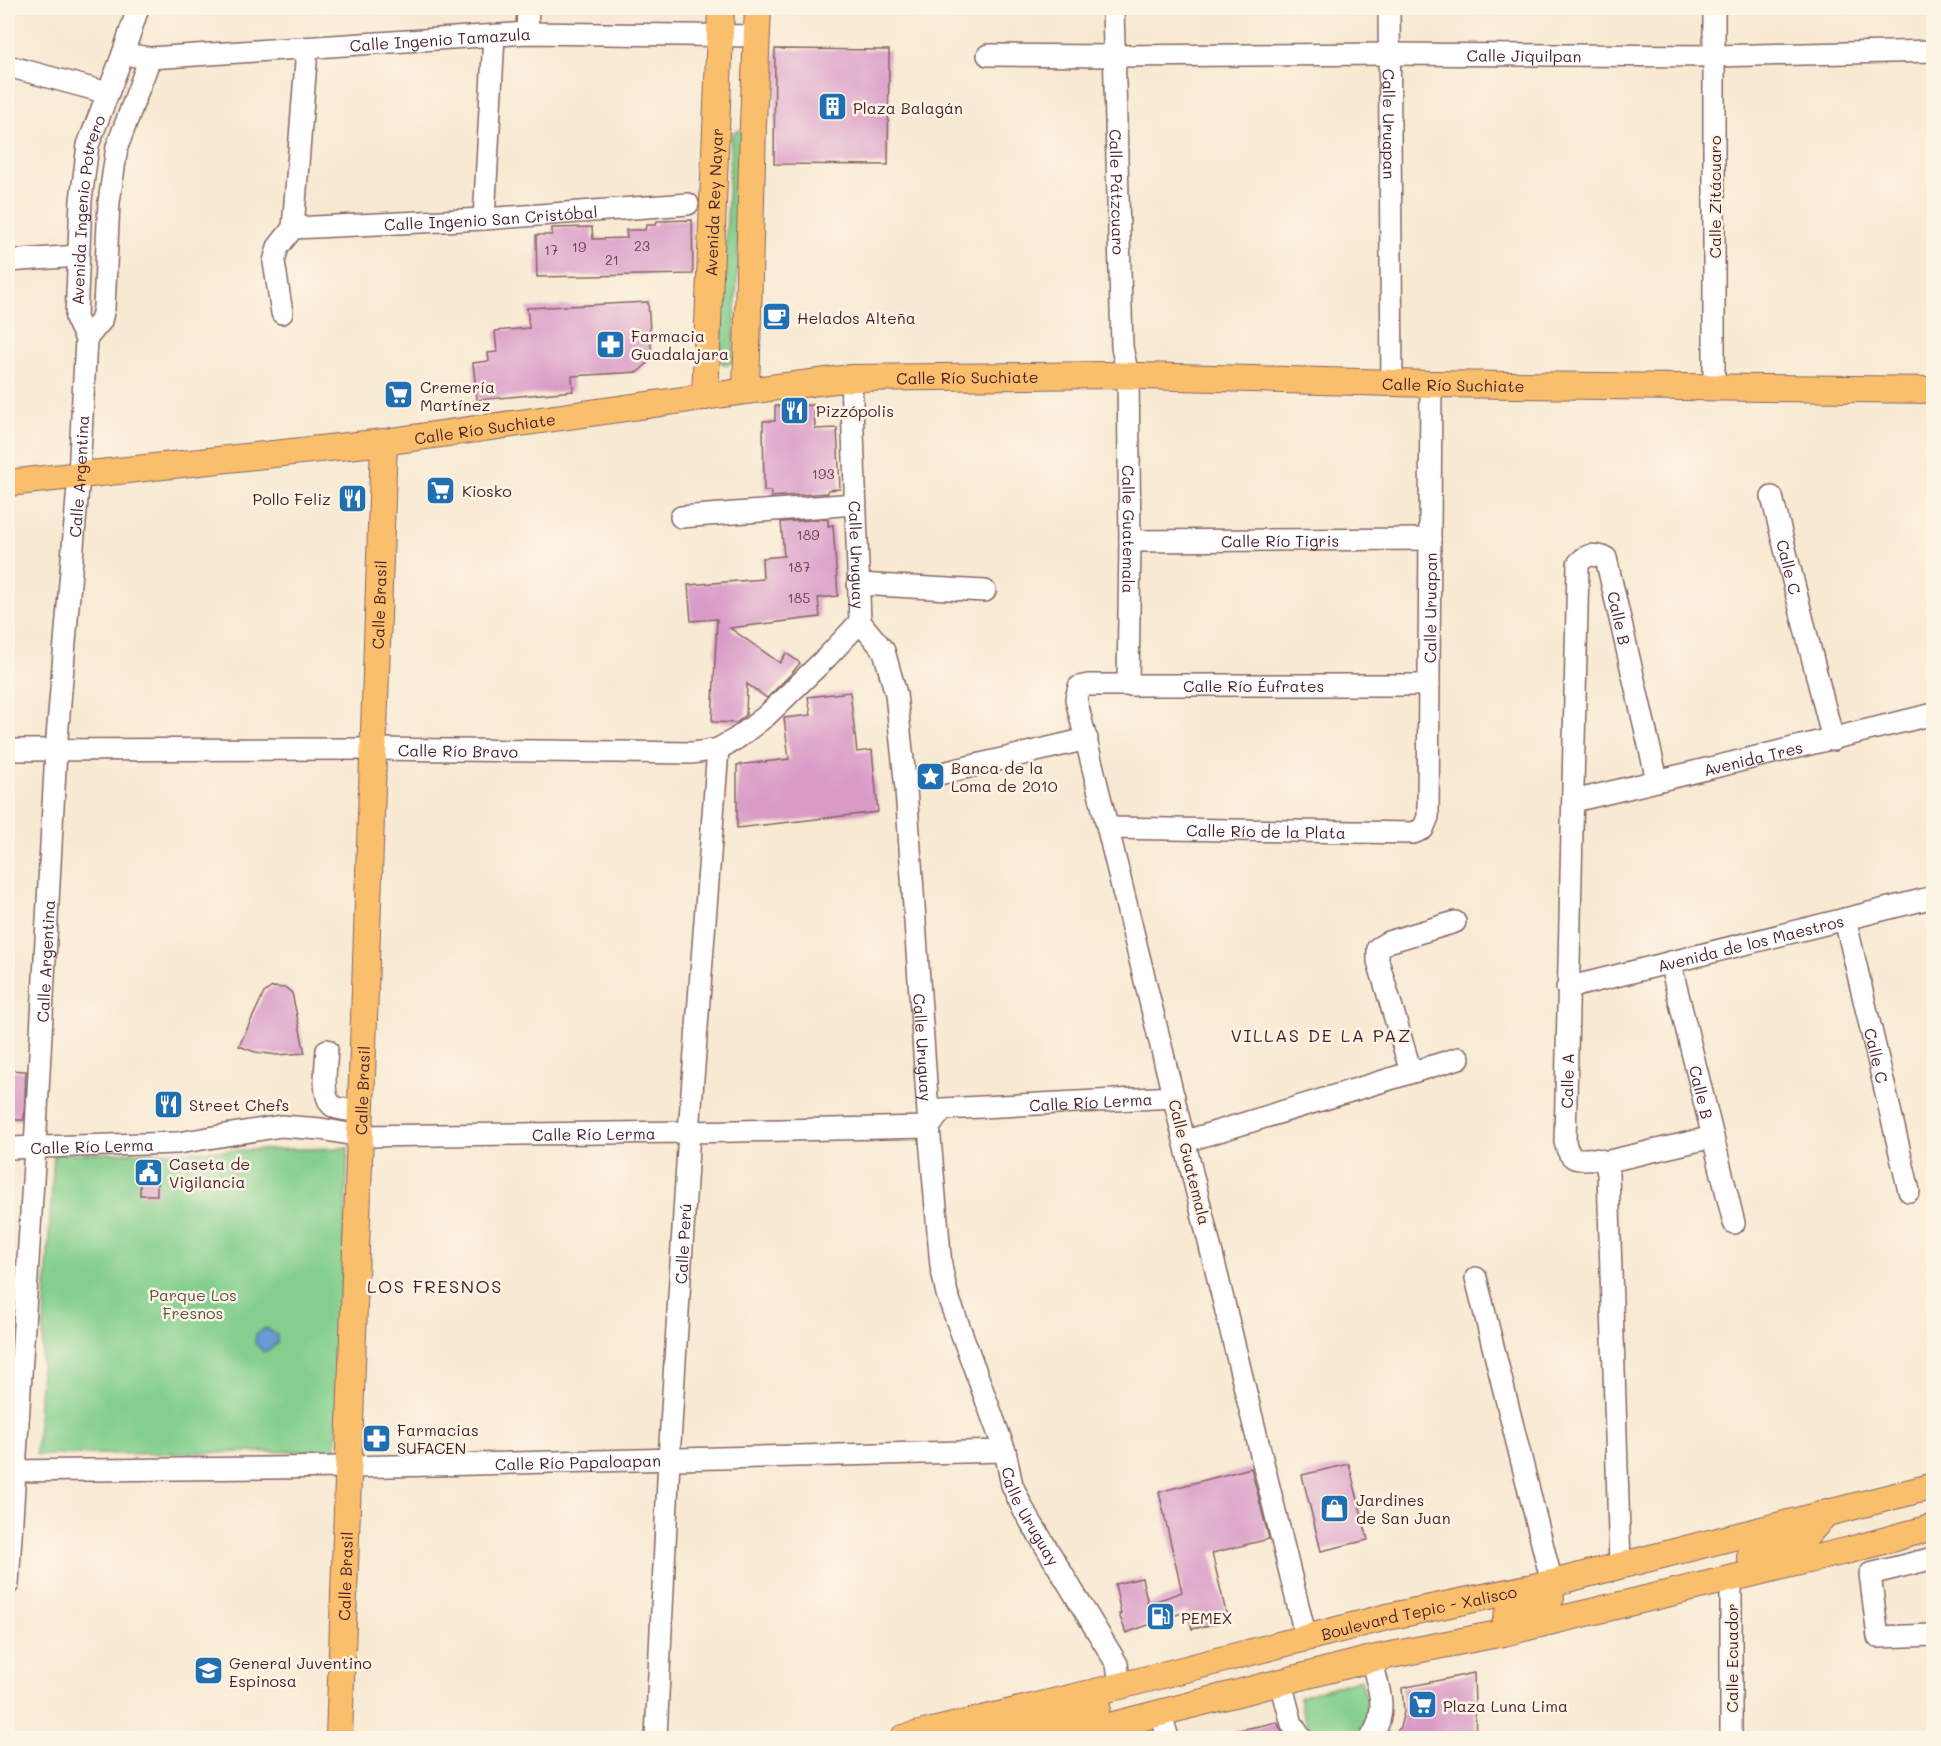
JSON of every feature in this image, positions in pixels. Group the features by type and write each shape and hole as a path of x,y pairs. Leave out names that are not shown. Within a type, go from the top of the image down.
{"main road":[{"name":"Avenida Rey Nayar","path":"705,397 721,8"},
{"path":"746,391 753,124 759,8"},
{"path":"716,124 753,124"},
{"name":"Calle Río Suchiate","path":"8,483 384,442 851,378 1012,375 1128,376 1431,384 1934,390"},
{"name":"Calle Brasil","path":"339,1738 384,442"},
{"name":"Boulevard Tepic - Xalisco","path":"903,1738 1120,1686 1387,1617 1552,1583 1934,1486"},
{"path":"1731,1578 1743,1558 1800,1543 1827,1512"},
{"path":"1062,1738 1165,1726 1281,1683 1371,1659 1503,1633 1850,1550 1934,1527"},
{"path":"1503,1633 1507,1616 1512,1611 1603,1582 1620,1566"},
{"path":"1281,1683 1291,1654 1298,1649 1370,1635 1380,1628 1387,1617"},
{"path":"998,1738 1095,1708 1120,1686"}],"street":[{"name":"Avenida Ingenio Potrero","path":"138,8 88,145 81,200 76,318 86,339 101,321 104,308 109,202 117,147 150,58"},
{"path":"527,33 528,8"},
{"name":"Calle Pátzcuaro","path":"1113,8 1122,347 1128,376"},
{"name":"Calle Uruapan","path":"1389,8 1392,382"},
{"name":"Calle Zitácuaro","path":"1714,8 1714,387"},
{"name":"Calle Ingenio Tamazula","path":"123,54 150,58 527,33 757,36"},
{"path":"484,219 494,36"},
{"path":"282,314 274,262 278,247 293,228 307,49"},
{"name":"Calle Jiquilpan","path":"988,55 1714,56 1934,51"},
{"path":"8,66 108,93"},
{"name":"Calle Ingenio San Cristóbal","path":"293,228 484,219 688,204"},
{"path":"8,261 78,256"},
{"name":"Calle Argentina","path":"8,1584 11,1471 35,1148 56,750 79,475 86,339"},
{"name":"Calle Guatemala","path":"1128,376 1130,541 1128,684"},
{"name":"Calle Uruguay","path":"851,378 860,622 884,651 896,694 906,789 941,1266 947,1294 1005,1451 1012,1485 1023,1509 1117,1664 1120,1686"},
{"name":"Calle Uruapan","path":"1423,829 1428,818 1431,384"},
{"name":"Calle C","path":"1772,497 1833,740"},
{"path":"681,517 855,504"},
{"name":"Calle Río Tigris","path":"1130,541 1430,539"},
{"name":"Calle B","path":"1578,564 1584,556 1592,554 1606,558 1657,780"},
{"name":"Calle A","path":"1578,564 1565,1142 1567,1152 1577,1160 1598,1158 1605,1162"},
{"path":"858,584 985,591"},
{"name":"Calle Río Bravo","path":"8,750 372,749 693,753 718,749 736,739 766,716 860,622"},
{"name":"Calle Río Éufrates","path":"1079,687 1128,684 1429,685"},
{"name":"Calle Guatemala","path":"1079,687 1076,699 1306,1638"},
{"name":"Avenida Tres","path":"1574,801 1934,714"},
{"path":"930,776 1087,739"},
{"name":"Calle Perú","path":"656,1738 669,1459 689,1132 718,749"},
{"name":"Calle Río de la Plata","path":"1108,828 1413,833 1423,829"},
{"name":"Avenida de los Maestros","path":"1568,988 1934,897"},
{"name":"Calle C","path":"1845,919 1909,1191"},
{"path":"1411,1072 1378,961 1378,948 1388,942 1455,922"},
{"name":"Calle B","path":"1670,962 1734,1223"},
{"path":"327,1050 326,1095 329,1102 361,1124"},
{"path":"1186,1141 1459,1058"},
{"name":"Calle Río Lerma","path":"8,1148 178,1143 281,1126 321,1129 361,1124 689,1132 929,1127 943,1109 1174,1097"},
{"path":"1620,1566 1608,1173 1605,1162 1713,1137"},
{"path":"1476,1278 1552,1583"},
{"name":"Calle Río Papaloapan","path":"11,1471 349,1467 1005,1451"},
{"path":"1850,1550 1870,1574 1878,1637 1934,1635"},
{"path":"1870,1574 1934,1558"},
{"name":"Calle Ecuador","path":"1731,1578 1731,1738"},
{"path":"1371,1659 1381,1695 1382,1711 1379,1726 1371,1738"},
{"path":"1281,1683 1292,1724 1301,1738"}],"green space":[{"path":"737,130 743,132 744,137 733,357 732,362 727,365 722,363 720,357 731,137"},
{"name":"Parque Los Fresnos","path":"348,1148 336,1451 36,1455 54,1154"},
{"path":"1361,1679 1367,1710 1361,1728 1339,1739 1330,1739 1315,1734 1305,1721 1299,1697"}],"water":[{"path":"266,1328 277,1335 277,1344 264,1352 255,1343 256,1334"}],"building":[{"name":"Plaza Balagán","path":"775,49 889,50 888,165 774,164"},
{"path":"692,220 693,274 537,277 536,235 552,235 552,228 592,227 593,239 627,238 626,230 645,230 646,225 656,225 657,221"},
{"path":"648,302 652,359 638,372 572,376 573,391 477,400 473,363 489,361 488,353 497,352 495,331 529,328 527,308"},
{"path":"814,405 815,429 837,428 840,489 828,490 828,493 771,497 771,491 764,491 763,421 775,421 775,406"},
{"path":"828,519 828,526 833,525 838,596 818,598 820,617 730,628 780,663 786,653 800,663 767,698 747,684 746,715 736,723 712,722 717,619 691,621 688,585 763,579 762,558 784,556 781,522"},
{"path":"850,692 857,752 872,750 878,812 737,828 737,765 789,759 784,718 811,715 808,697"},
{"path":"272,987 286,988 292,993 305,1053 277,1055 255,1052 239,1046 264,993"},
{"path":"8,1070 26,1071 24,1120 8,1120"},
{"path":"140,1165 157,1165 157,1195 140,1195"},
{"name":"Jardines de San Juan","path":"1349,1464 1368,1540 1321,1551 1302,1475"},
{"path":"1251,1468 1269,1539 1212,1553 1228,1621 1192,1629 1187,1611 1126,1633 1119,1614 1121,1614 1115,1584 1142,1578 1148,1604 1182,1592 1159,1492"},
{"path":"1474,1673 1476,1738 1393,1738 1400,1727 1404,1712 1402,1688"},
{"path":"1277,1722 1285,1738 1235,1738 1234,1731"}],"place":[{"name":"Plaza Balagán","path":"832,107"},
{"name":"Helados Alteña","path":"776,317"},
{"name":"Farmacia Guadalajara","path":"610,344"},
{"name":"Cremería Martínez","path":"399,395"},
{"name":"Pizzópolis","path":"795,410"},
{"name":"Kiosko","path":"441,490"},
{"name":"Pollo Feliz","path":"352,498"},
{"name":"Banca de la Loma de 2010","path":"930,776"},
{"name":"Street Chefs","path":"168,1104"},
{"name":"Caseta de Vigilancia","path":"148,1172"},
{"name":"Farmacias SUFACEN","path":"376,1438"},
{"name":"Jardines de San Juan","path":"1335,1508"},
{"name":"PEMEX","path":"1160,1617"},
{"name":"General Juventino Espinosa","path":"208,1671"},
{"name":"Plaza Luna Lima","path":"1422,1705"}],"district":[{"name":"VILLAS DE LA PAZ","path":"1321,1035"},
{"name":"LOS FRESNOS","path":"435,1286"}]}
